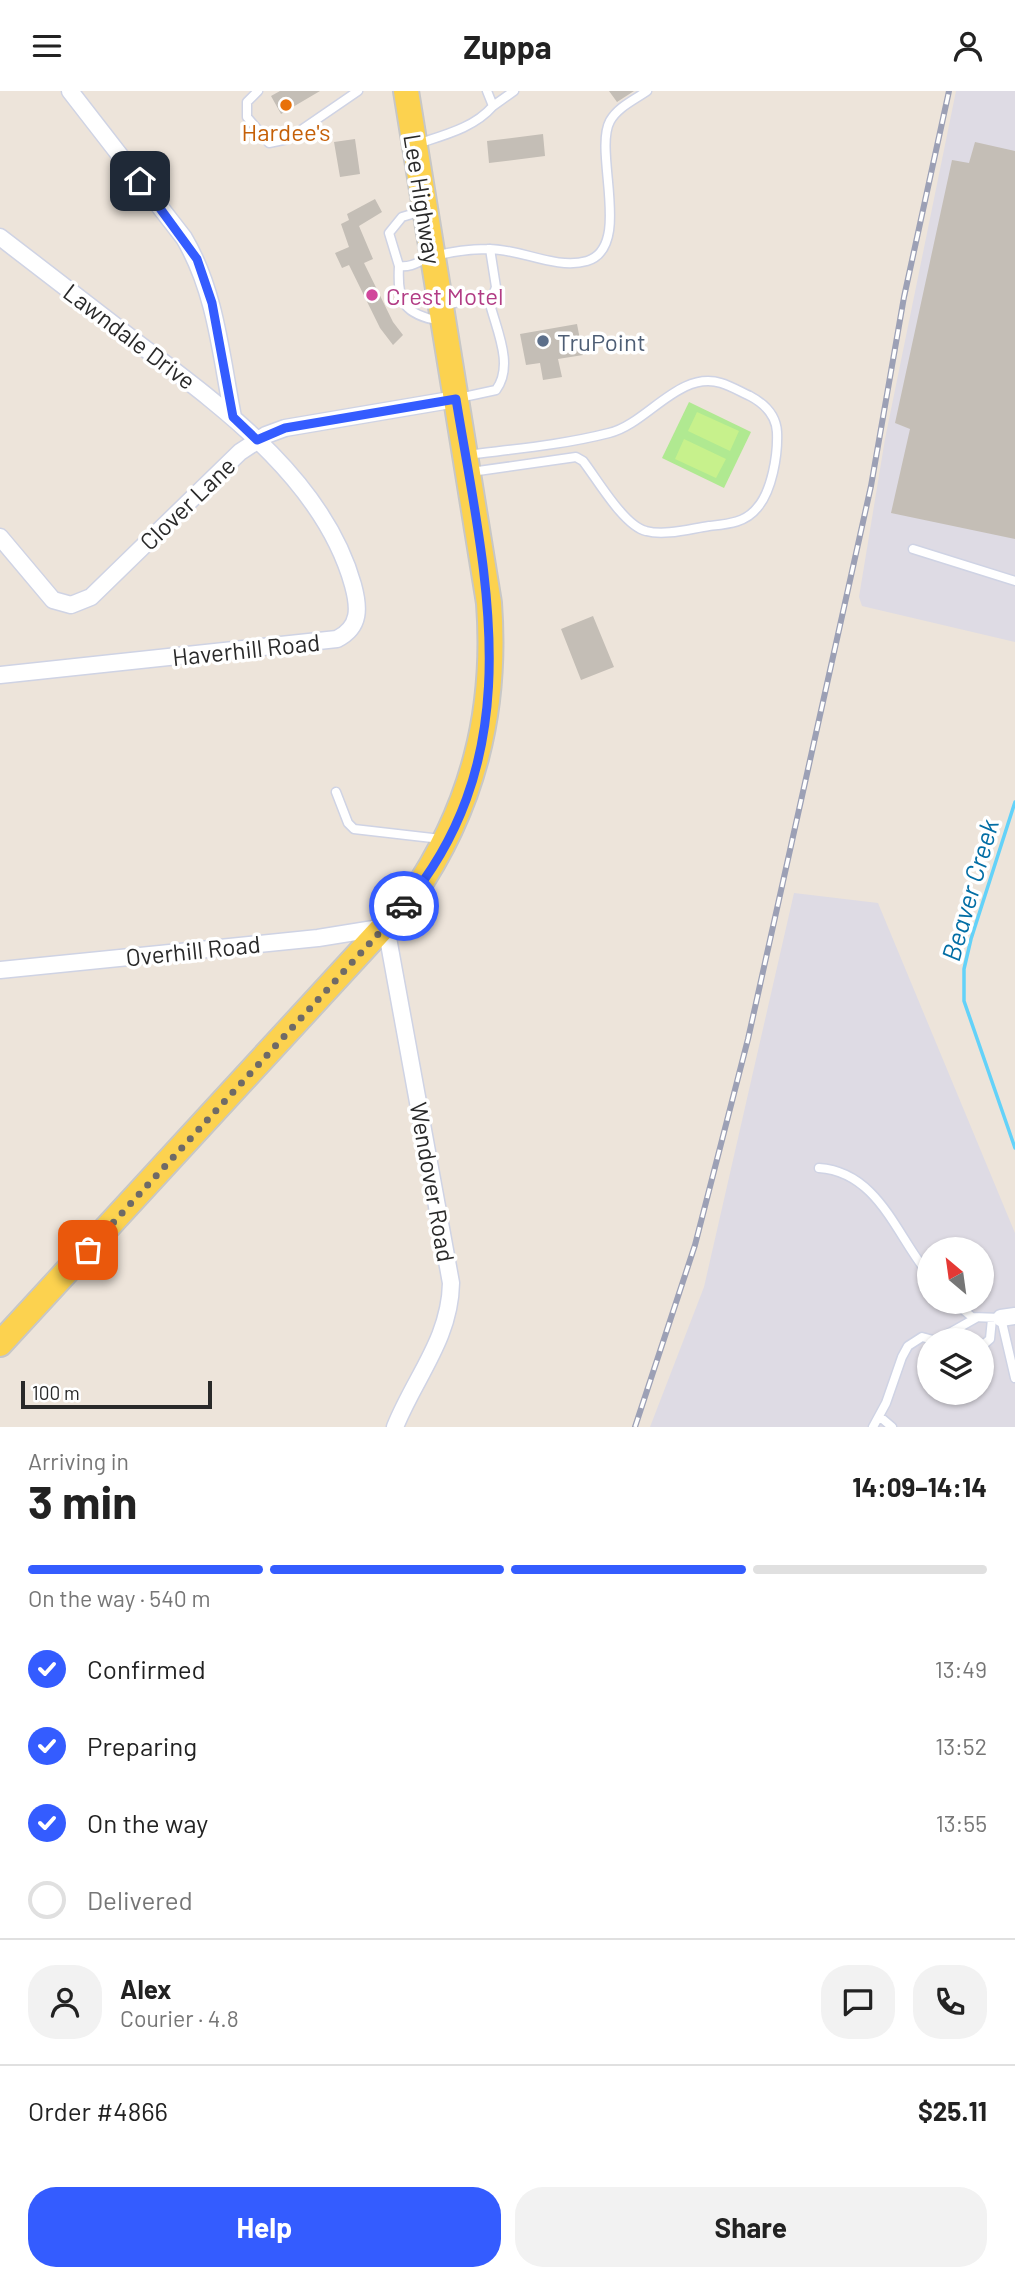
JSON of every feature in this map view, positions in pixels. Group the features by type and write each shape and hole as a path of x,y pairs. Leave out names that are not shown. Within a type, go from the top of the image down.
{"main road":[{"name":"Lee Highway","path":"0,1344 412,896 447,839 476,767 488,706 491,669 489,603 405,91"}],"street":[{"path":"70,91 184,238 197,259 212,303 233,417"},
{"name":"Lawndale Drive","path":"0,237 233,417 257,440"},
{"name":"Clover Lane","path":"0,537 53,600 61,604 80,603 102,588 176,512 257,440 285,428 456,399"},
{"name":"Haverhill Road","path":"0,675 227,652 337,639 346,635 356,622 358,611 354,589 339,545 307,496 257,440"},
{"name":"Overhill Road","path":"0,970 318,938 386,927"},
{"name":"Wendover Road","path":"386,927 451,1283 450,1305 441,1337 395,1427"}],"lane":[{"path":"258,91 247,102 247,117 269,143 288,139 358,91"},
{"path":"487,91 493,106"},
{"path":"414,145 456,131 485,115 514,91"},
{"path":"399,266 409,267 432,256 490,249 568,262 585,262 594,257 600,251 610,222 606,131 616,113 647,91"},
{"path":"425,210 402,217 389,233 399,266 398,282 404,305 414,316 442,315 475,297 490,305"},
{"path":"456,399 496,390 504,379 505,362 490,305 496,287 490,249"},
{"path":"710,381 722,383 761,403 775,419 777,429 777,444 763,501 754,512 732,523 659,533 639,529 628,521 583,461 576,457 467,464 610,433 645,416 687,386 710,381"},
{"path":"913,549 1015,581"},
{"path":"336,792 348,823 354,829 447,839"},
{"path":"820,1168 849,1174 868,1188 917,1258"},
{"path":"967,1314 976,1318 1003,1317"},
{"path":"994,1332 1003,1317"},
{"path":"1003,1317 1015,1378"},
{"path":"959,1328 976,1318"},
{"path":"873,1427 908,1346 917,1340"},
{"path":"879,1416 892,1427"}],"shaded area":[{"path":"956,91 1015,91 1015,642 862,606 859,597 885,439"},
{"path":"794,893 878,903 1015,1233 1015,1427 650,1427 704,1287"}],"green space":[{"path":"689,402 751,432 724,488 662,458"},
{"path":"697,412 739,431 730,451 688,431"},
{"path":"684,439 726,459 716,478 675,459"}],"building":[{"name":"Hardee's","path":"280,91 320,91 281,114 271,96"},
{"path":"609,91 634,91 617,102"},
{"path":"543,134 545,156 489,163 487,141"},
{"path":"355,139 360,174 340,177 334,142"},
{"path":"975,142 1015,151 1015,539 891,513 910,429 895,423 952,160 969,163"},
{"name":"Crest Motel","path":"375,199 382,212 359,226 373,259 364,263 393,322 403,335 393,345 380,328 349,265 342,268 335,253 349,247 341,224 349,220 347,214"},
{"path":"577,324 583,355 558,359 562,377 543,380 540,363 526,365 520,334"},
{"path":"593,616 614,667 581,680 561,629"}],"waterway":[{"name":"Beaver Creek","path":"1015,802 964,969 964,1001 1015,1148"}],"railway":[{"path":"635,1427 695,1245 748,1039 871,486 904,297 949,91"}],"way so far":[{"path":"88,1250 404,906"}],"place":[{"name":"Hardee's","path":"286,105"},
{"name":"Crest Motel","path":"372,295"},
{"name":"TruPoint","path":"543,341"}],"route":[{"path":"140,181 197,259 212,303 233,417 257,440 285,428 383,409 456,399 489,603 491,669 488,706 476,767 458,816 431,868 404,906"}]}
